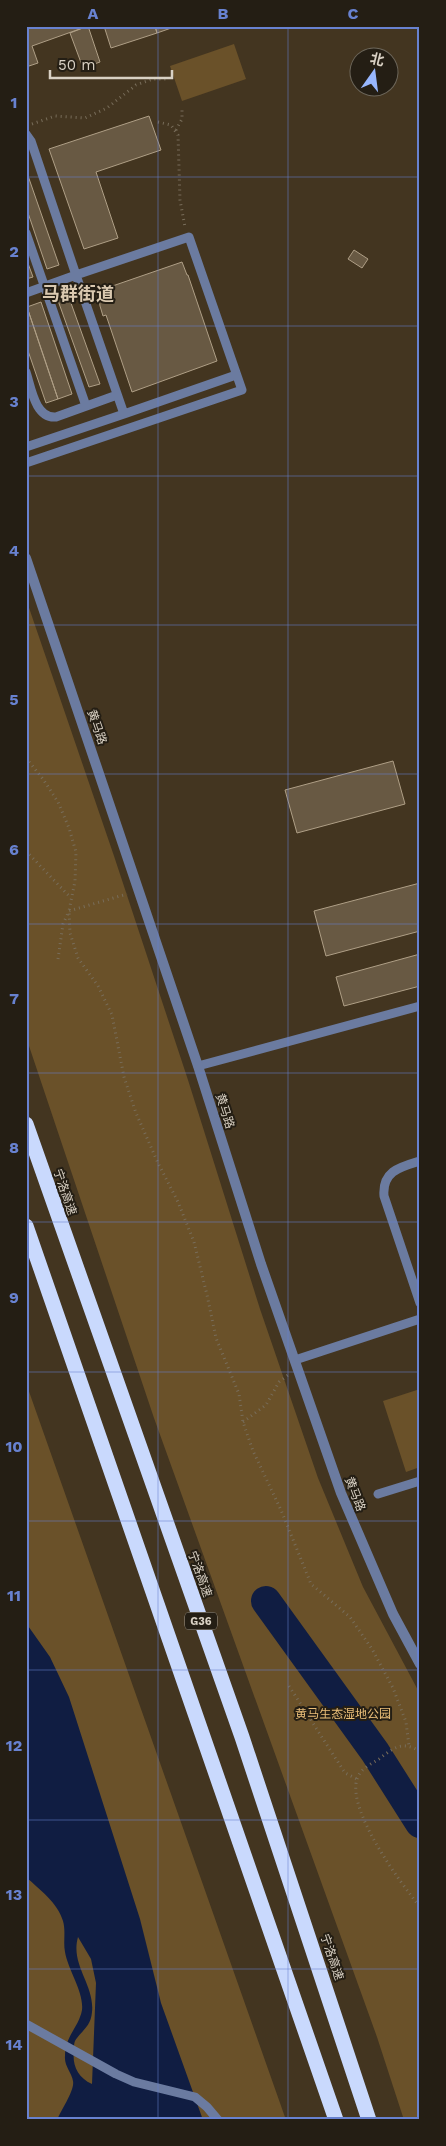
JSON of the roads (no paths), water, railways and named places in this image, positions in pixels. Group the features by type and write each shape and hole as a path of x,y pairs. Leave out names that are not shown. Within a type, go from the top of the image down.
{"highway":[{"name":"宁洛高速","path":"26,1124 242,1737 369,2120"},
{"name":"G36","path":"26,1226 336,2120"}],"street":[{"name":"黄马路","path":"26,558 198,1066 261,1264 341,1493 393,1614 420,1664"}],"lane":[{"path":"26,134 124,414"},
{"path":"26,232 86,406"},
{"path":"26,293 189,237 242,390 26,463"},
{"path":"26,372 39,411 51,417 56,417 117,395"},
{"path":"26,447 236,375"},
{"path":"198,1066 420,1006"},
{"path":"420,1161 392,1171 385,1181 383,1189 420,1303"},
{"path":"297,1366 420,1320"},
{"path":"378,1494 420,1481"},
{"path":"26,2024 134,2082 195,2098 207,2107 218,2120"}],"water":[{"path":"26,1623 50,1657 69,1697 140,1919 161,2003 203,2120 57,2120 73,2085 65,2060 66,2049 67,2043 78,2022 82,2003 64,1948 64,1925 61,1914 48,1897 26,1877","holes":["78,1937 91,1959 96,1983 92,2084 79,2074 74,2060 76,2039 89,2024 92,2012 90,1993 77,1957"]}],"waterway":[{"path":"266,1601 375,1752 420,1823"}],"district":[{"name":"马群街道","path":"78,294"}],"park label":[{"name":"黄马生态湿地公园","path":"343,1714"}]}
